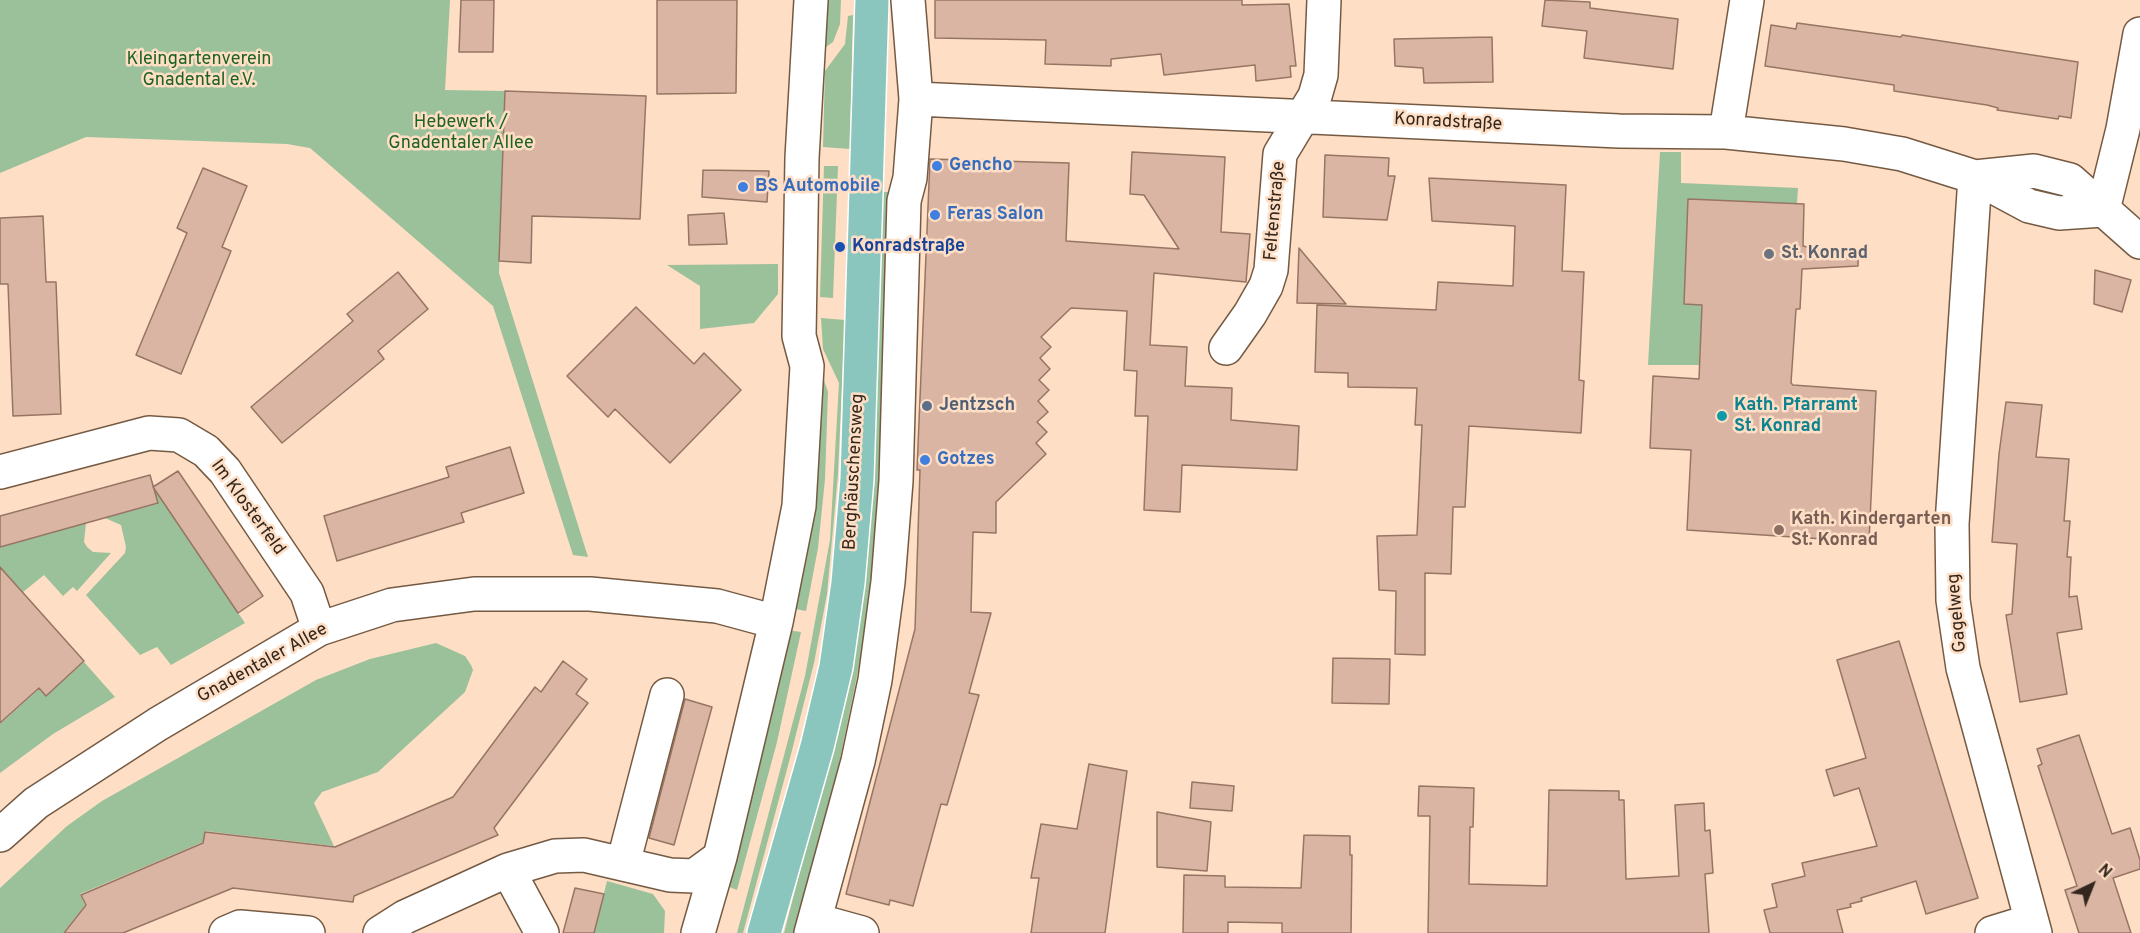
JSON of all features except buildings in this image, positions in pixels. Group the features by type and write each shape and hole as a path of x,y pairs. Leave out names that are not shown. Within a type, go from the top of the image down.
{"main road":[{"name":"Berghäuschensweg","path":"764,933 817,747 836,667 848,583 857,479 872,0"}],"street":[{"path":"698,933 720,857 776,622 799,506 807,366 799,336 802,158 811,0"},
{"path":"862,933 813,926 860,749 875,680 888,582 896,481 904,201 910,178 916,99 908,0"},
{"name":"Feltenstraße","path":"1226,348 1250,314 1269,278 1280,154 1315,96 1321,75 1324,0"},
{"path":"1726,132 1747,0"},
{"path":"2103,210 2123,129 2140,34"},
{"name":"Konradstraße","path":"916,99 1304,116 1618,140 1726,132 1844,144 1902,154 1975,177 2034,171 2070,180 2140,242"},
{"name":"Gagelweg","path":"1975,177 1952,524 1953,600 1963,668 2033,927"},
{"name":"Im Klosterfeld","path":"0,472 149,433 179,435 206,452 225,471 307,593 319,629"},
{"name":"Gnadentaler Allee","path":"0,835 36,803 158,724 319,629 392,605 434,598 536,592 590,594 717,606 776,622"},
{"path":"623,864 668,695"},
{"path":"380,933 405,917 508,870 568,854 670,875 694,876 720,857"},
{"path":"508,870 542,933"},
{"path":"226,933 240,927 308,933"},
{"path":"1992,933 2033,927"}],"green space":[{"path":"0,0 450,0 445,90 505,91 499,273 588,557 573,555 493,306 310,148 287,144 86,137 0,173"},
{"path":"826,0 841,0 840,24 833,42 823,49"},
{"path":"853,15 850,149 823,147 825,71 845,44 848,16"},
{"path":"1660,152 1681,152 1681,183 1798,188 1797,204 1688,199 1684,304 1702,305 1699,365 1648,365"},
{"path":"824,166 838,166 833,298 820,297"},
{"path":"883,192 890,192 882,486 866,632 840,759 795,933 784,933 850,677 864,586 874,486"},
{"path":"778,264 778,294 754,323 700,329 700,286 667,265"},
{"path":"821,318 845,320 838,474 827,594 814,663 790,758 743,933 737,933 805,676 830,540 839,383 823,349"},
{"path":"820,368 828,392 825,479 818,548 806,611 790,608"},
{"path":"153,487 245,623 171,665 157,647 140,655 86,595 125,553 126,547 121,525 105,518 157,504"},
{"path":"86,523 84,542 87,547 93,552 111,553 77,591 73,587 63,596 44,575 23,592 5,572 0,575 0,547"},
{"path":"787,630 801,632 777,742 737,890 724,885"},
{"path":"436,643 465,656 471,665 473,670 465,692 378,772 322,792 314,803 334,846 205,831 203,842 80,894 85,905 63,933 0,933 0,888 67,826 102,801 316,680 370,659"},
{"path":"84,662 115,697 53,734 0,773 0,724 39,689 46,696"},
{"path":"607,881 653,894 665,911 664,933 594,933"}],"place":[{"name":"Gencho","path":"937,166"},
{"name":"BS Automobile","path":"743,187"},
{"name":"Feras Salon","path":"935,215"},
{"name":"Konradstraße","path":"840,247"},
{"name":"St. Konrad","path":"1769,254"},
{"name":"Jentzsch","path":"927,406"},
{"name":"Kath. Pfarramt St. Konrad","path":"1722,416"},
{"name":"Gotzes","path":"925,460"},
{"name":"Kath. Kindergarten St. Konrad","path":"1779,530"}],"park label":[{"name":"Kleingartenverein Gnadental e.V.","path":"199,70"},
{"name":"Hebewerk / Gnadentaler Allee","path":"461,133"}]}
